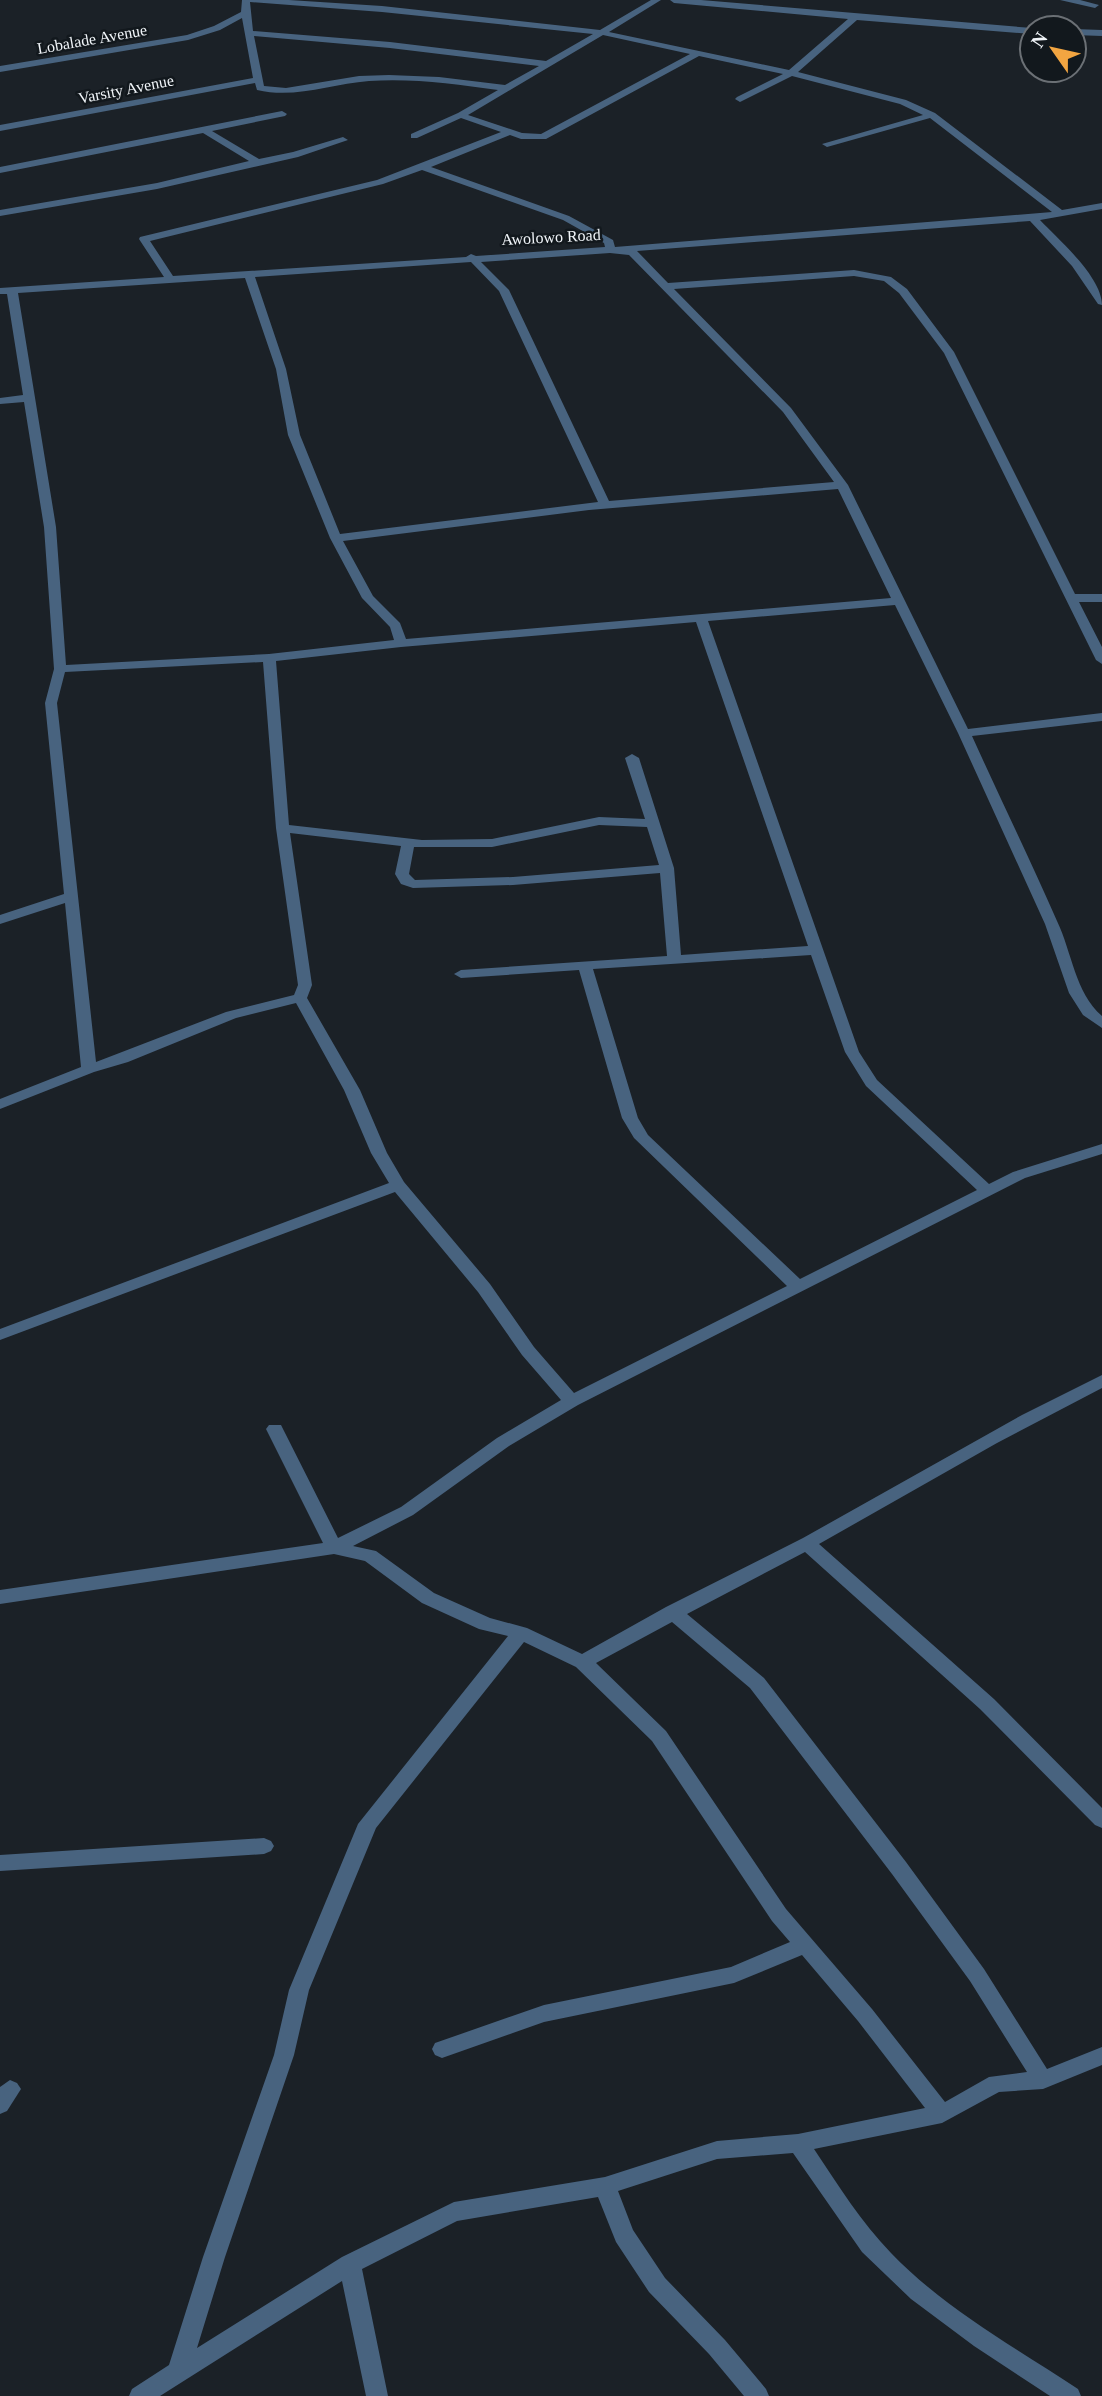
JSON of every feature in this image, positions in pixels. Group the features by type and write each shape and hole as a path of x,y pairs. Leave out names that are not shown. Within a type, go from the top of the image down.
{"street":[{"path":"246,0 245,13 260,88 273,91 373,78 469,83 506,88"},
{"path":"252,0 382,9 599,32 700,52 882,95 932,115 1059,212"},
{"path":"414,136 461,115 657,0"},
{"path":"674,0 855,18 1018,30"},
{"path":"1064,0 1100,4"},
{"name":"Lobalade Avenue","path":"0,69 188,37 245,13"},
{"path":"740,99 791,73 855,18"},
{"path":"250,33 390,45 546,64"},
{"path":"461,115 509,132 543,137 700,52"},
{"name":"Varsity Avenue","path":"0,128 257,80"},
{"path":"0,170 282,114"},
{"path":"827,144 932,115"},
{"path":"205,130 257,162"},
{"path":"170,279 144,239 339,193 423,167 509,132"},
{"path":"0,213 157,186 295,155 343,140"},
{"path":"423,167 566,218 609,242 610,250 632,252 787,410 842,485 964,733 1052,924 1076,993 1088,1012 1102,1024"},
{"name":"Awolowo Road","path":"6,290 471,257 610,250 1033,218 1102,206"},
{"path":"1033,218 1076,264 1101,297"},
{"path":"471,257 504,290 605,504"},
{"path":"667,286 854,273 887,279 903,291 949,352 1102,660"},
{"path":"249,274 281,369 295,435 336,538 368,598 396,626 401,643"},
{"path":"6,290 30,398 50,527 60,669 51,703 89,1069"},
{"path":"0,401 30,398"},
{"path":"336,538 468,519 605,504 842,485"},
{"path":"1072,598 1102,598"},
{"path":"60,669 269,658 401,643 898,601"},
{"path":"701,617 852,1052 871,1083 988,1191"},
{"path":"269,658 283,828 305,985 300,998"},
{"path":"964,733 1102,717"},
{"path":"632,758 667,868 674,960"},
{"path":"283,828 408,844 492,843 599,821 654,823"},
{"path":"408,844 402,874 406,881 413,884 513,881 667,868"},
{"path":"0,920 72,896"},
{"path":"461,974 815,950"},
{"path":"585,966 630,1118 642,1138 799,1288"},
{"path":"0,1104 89,1069 123,1059 230,1015 300,998"},
{"path":"300,998 352,1090 379,1153 398,1185 484,1288 528,1350 572,1401"},
{"path":"334,1549 407,1511 503,1441 572,1401 1019,1175 1102,1149"},
{"path":"0,1335 398,1185"},
{"path":"583,1662 672,1612 806,1543 1022,1420 1102,1381"},
{"path":"275,1429 334,1549"},
{"path":"806,1543 987,1704 1102,1820"},
{"path":"0,1597 334,1549 370,1556 428,1598 485,1624 521,1633 583,1662 659,1736 779,1915 865,2015 942,2114"},
{"path":"672,1612 757,1683 899,1868 977,1976 1043,2080"},
{"path":"178,2370 284,2055 306,1969 368,1824 521,1633"},
{"path":"0,1863 264,1846"},
{"path":"442,2049 544,2014 734,1975 805,1945"},
{"path":"139,2396 350,2264 454,2212 605,2186 717,2150 798,2143 942,2114 996,2083 1043,2080 1102,2056"},
{"path":"798,2143 852,2221 897,2274 962,2324 1069,2396"},
{"path":"605,2186 624,2235 657,2284 717,2347 758,2396"},
{"path":"350,2264 377,2396"}]}
